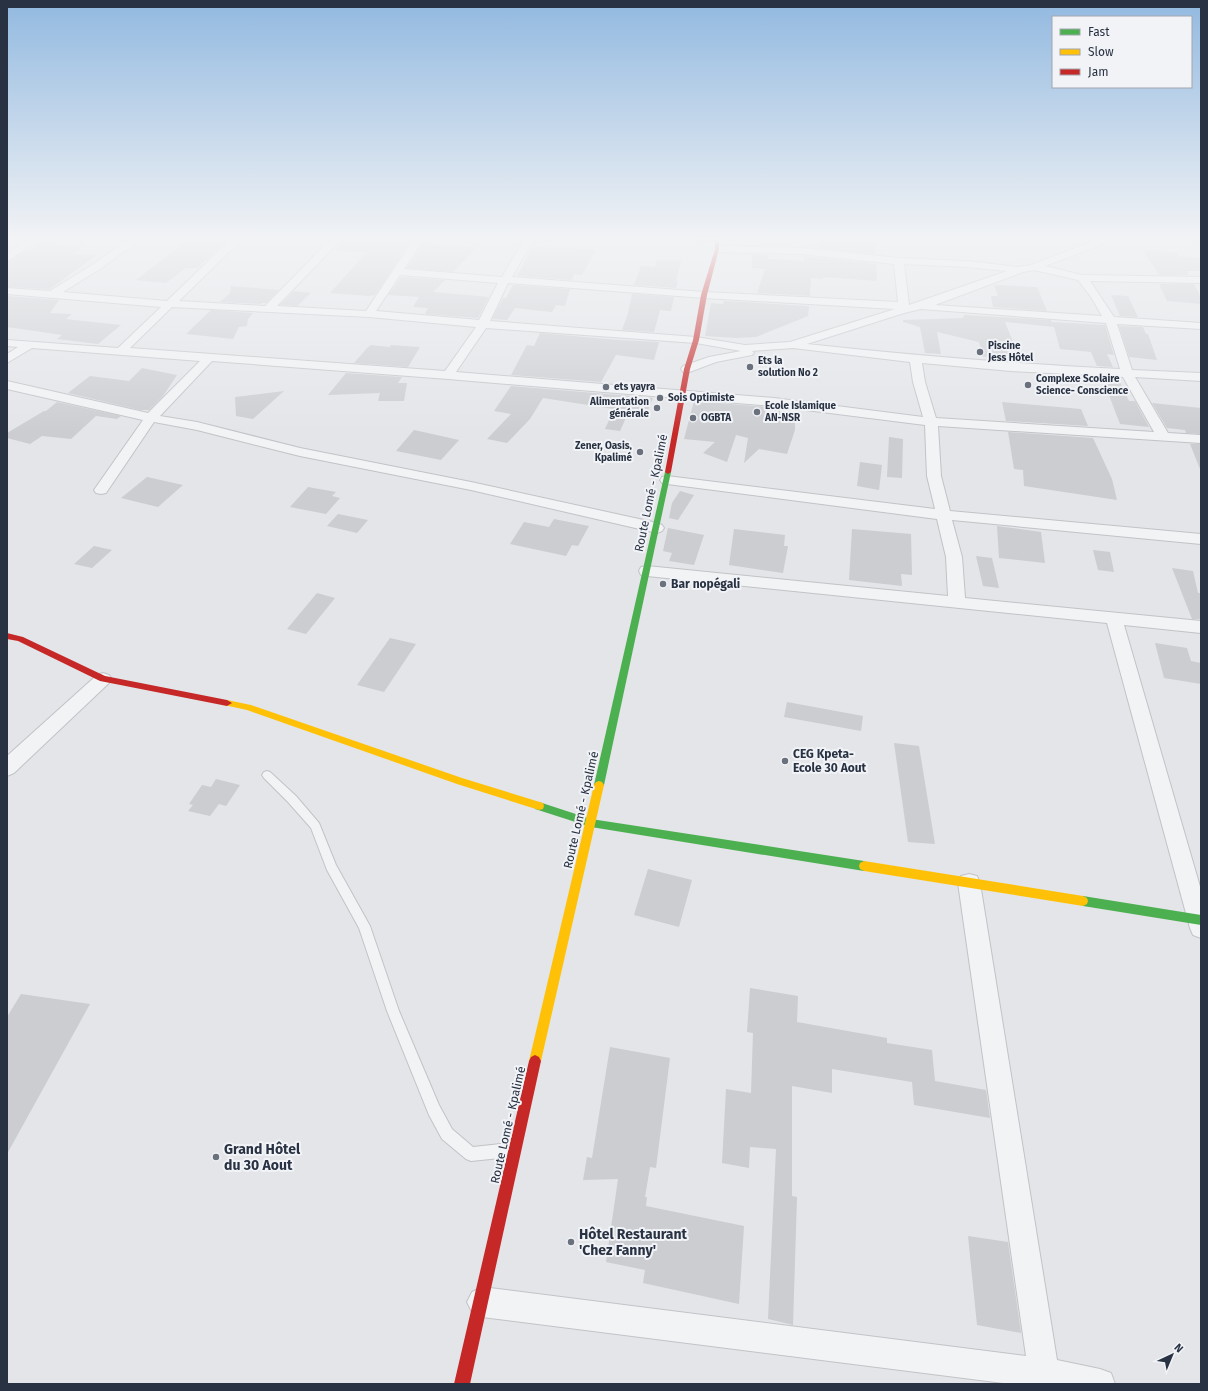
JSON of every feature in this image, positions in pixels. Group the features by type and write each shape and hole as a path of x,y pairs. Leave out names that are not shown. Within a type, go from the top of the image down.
{"main road":[{"name":"Route Lomé - Kpalimé","path":"462,1384 482,1302 514,1150 591,823 657,528 687,369 696,340 702,304"},
{"path":"7,636 20,639 103,679 248,707 460,781 591,823 969,883 1200,923"}],"street":[{"path":"121,351 169,304 369,314 696,340 745,348 791,346 1011,367 1201,377"},
{"path":"268,309 273,304"},
{"path":"369,314 376,304"},
{"path":"448,375 483,324 493,304"},
{"path":"840,304 903,308 918,307 1201,326"},
{"path":"903,304 903,308"},
{"path":"918,307 927,304"},
{"path":"1101,304 1111,321 1127,373 1163,436"},
{"path":"687,369 713,359 791,346 903,308"},
{"path":"7,343 448,375 774,402 931,422 1201,438"},
{"path":"7,359 29,345"},
{"path":"101,490 151,418 210,357"},
{"path":"916,359 919,382 931,422 934,476 954,557 957,603"},
{"path":"7,385 151,418 197,426 300,452 471,486 657,528"},
{"path":"667,480 944,515 1201,539"},
{"path":"647,571 1201,627"},
{"path":"1114,618 1200,923"},
{"path":"7,768 103,679"},
{"path":"969,883 1044,1373"},
{"path":"482,1302 1044,1373 1100,1384"}],"lane":[{"path":"267,775 292,799 315,826 332,866 364,926 402,1033 434,1110 447,1134 470,1154 514,1150"}],"building":[{"path":"7,304 56,304 50,313 72,314 66,319 121,325 98,344 57,339 62,335 7,327"},
{"path":"281,304 299,304 297,306 280,305"},
{"path":"415,304 485,304 478,318 425,314 428,308 413,307"},
{"path":"500,304 566,304 565,306 556,305 552,312 515,308 507,320 492,319"},
{"path":"630,304 673,304 671,311 660,310 654,332 622,330"},
{"path":"711,304 774,304 809,306 808,316 756,337 736,338 705,336"},
{"path":"992,304 1044,304 1047,311 993,307"},
{"path":"1115,304 1132,304 1138,317 1120,316"},
{"path":"211,310 253,313 248,319 247,326 239,327 233,339 186,334"},
{"path":"964,315 1051,320 1053,326 1052,322 1105,325 1114,355 1107,354 1113,367 1097,366 1091,352 1060,349 1054,327 1005,322 1020,359 983,357 979,342 937,332 941,354 925,353 920,327 903,322 903,320 963,318"},
{"path":"1119,326 1143,327 1146,334 1148,334 1157,360 1129,357"},
{"path":"540,333 659,342 654,360 616,355 601,382 511,375 527,345 534,346"},
{"path":"371,345 390,347 391,345 420,347 408,367 354,363"},
{"path":"142,368 177,375 163,396 149,410 140,410 68,393 90,376 129,381"},
{"path":"346,373 402,377 398,383 407,383 404,401 378,401 380,393 328,395"},
{"path":"1102,377 1118,378 1129,401 1135,401 1149,427 1120,424"},
{"path":"511,386 653,398 647,413 629,411 620,431 605,429 614,409 543,398 530,419 507,443 487,439 511,414 494,411"},
{"path":"284,391 253,419 236,416 235,397"},
{"path":"694,401 780,408 780,412 795,414 795,430 787,454 759,449 744,463 748,438 736,435 727,462 703,453 715,442 684,439"},
{"path":"57,402 121,416 117,419 96,416 71,439 42,436 30,444 7,438 7,433 46,411"},
{"path":"1002,402 1081,409 1088,426 1006,421"},
{"path":"1152,403 1201,408 1201,434 1186,433 1185,430 1167,428"},
{"path":"414,430 459,440 441,460 396,451"},
{"path":"1008,432 1093,438 1112,479 1117,500 1024,486 1023,470 1014,469"},
{"path":"889,437 903,439 902,478 887,477"},
{"path":"1190,444 1201,444 1201,469 1200,469"},
{"path":"860,462 882,465 879,490 857,486"},
{"path":"147,477 183,485 158,507 121,498"},
{"path":"308,487 336,492 332,496 340,498 326,514 290,507"},
{"path":"680,491 694,495 678,520 669,518 672,503"},
{"path":"338,514 368,520 357,533 327,526"},
{"path":"554,519 589,526 578,546 572,545 566,556 510,544 524,522 549,527"},
{"path":"997,526 1041,532 1045,563 999,558"},
{"path":"668,528 704,535 694,565 669,561 672,553 663,551"},
{"path":"734,529 785,535 784,546 788,546 783,573 729,565"},
{"path":"852,529 911,534 912,575 901,574 902,586 849,580"},
{"path":"94,546 112,550 92,568 74,564"},
{"path":"1093,550 1110,552 1114,572 1098,570"},
{"path":"976,556 992,558 999,588 983,586"},
{"path":"1172,568 1193,571 1198,593 1201,593 1201,619 1192,619"},
{"path":"317,593 335,598 306,634 287,629"},
{"path":"390,638 416,644 384,692 357,685"},
{"path":"1155,643 1187,648 1191,661 1201,663 1201,684 1164,678"},
{"path":"787,702 863,716 861,731 784,717"},
{"path":"894,743 919,746 935,844 908,842"},
{"path":"216,779 240,785 226,806 219,804 210,816 188,811 193,805 189,804 202,785 211,787"},
{"path":"648,869 692,880 679,927 634,915"},
{"path":"750,988 798,996 797,1022 887,1038 887,1043 932,1050 935,1081 986,1090 990,1118 914,1105 912,1082 832,1069 832,1093 792,1086 792,1196 797,1197 793,1325 768,1319 776,1149 750,1147 749,1168 722,1163 726,1089 751,1093 753,1033 747,1032"},
{"path":"21,994 90,1004 7,1154 7,1017"},
{"path":"610,1047 670,1058 656,1168 650,1167 645,1197 647,1197 646,1206 744,1226 739,1304 643,1283 645,1270 606,1262 618,1179 583,1180 587,1157 592,1158"},
{"path":"968,1236 1008,1242 1021,1333 977,1325"}],"traffic: fast":[{"path":"599,785 668,472"},
{"path":"539,806 591,823 864,866"},
{"path":"1083,901 1201,920"}],"traffic: slow":[{"path":"227,703 248,707 460,781 539,806"},
{"path":"535,1061 599,785"},
{"path":"864,866 1083,901"}],"traffic: jam":[{"path":"668,472 687,369 696,340 702,304"},
{"path":"7,636 20,639 103,679 227,703"},
{"path":"462,1384 535,1061"}],"place":[{"name":"Piscine Jess Hôtel","path":"980,352"},
{"name":"Ets la solution No 2","path":"750,367"},
{"name":"Complexe Scolaire Science- Conscience","path":"1028,385"},
{"name":"ets yayra","path":"606,387"},
{"name":"Sois Optimiste","path":"660,398"},
{"name":"Alimentation générale","path":"657,408"},
{"name":"Ecole Islamique AN-NSR","path":"757,412"},
{"name":"OGBTA","path":"693,418"},
{"name":"Zener, Oasis, Kpalimé","path":"640,452"},
{"name":"Bar nopégali","path":"663,584"},
{"name":"CEG Kpeta- Ecole 30 Aout","path":"785,761"},
{"name":"Grand Hôtel du 30 Aout","path":"216,1157"},
{"name":"Hôtel Restaurant 'Chez Fanny'","path":"571,1242"}]}
